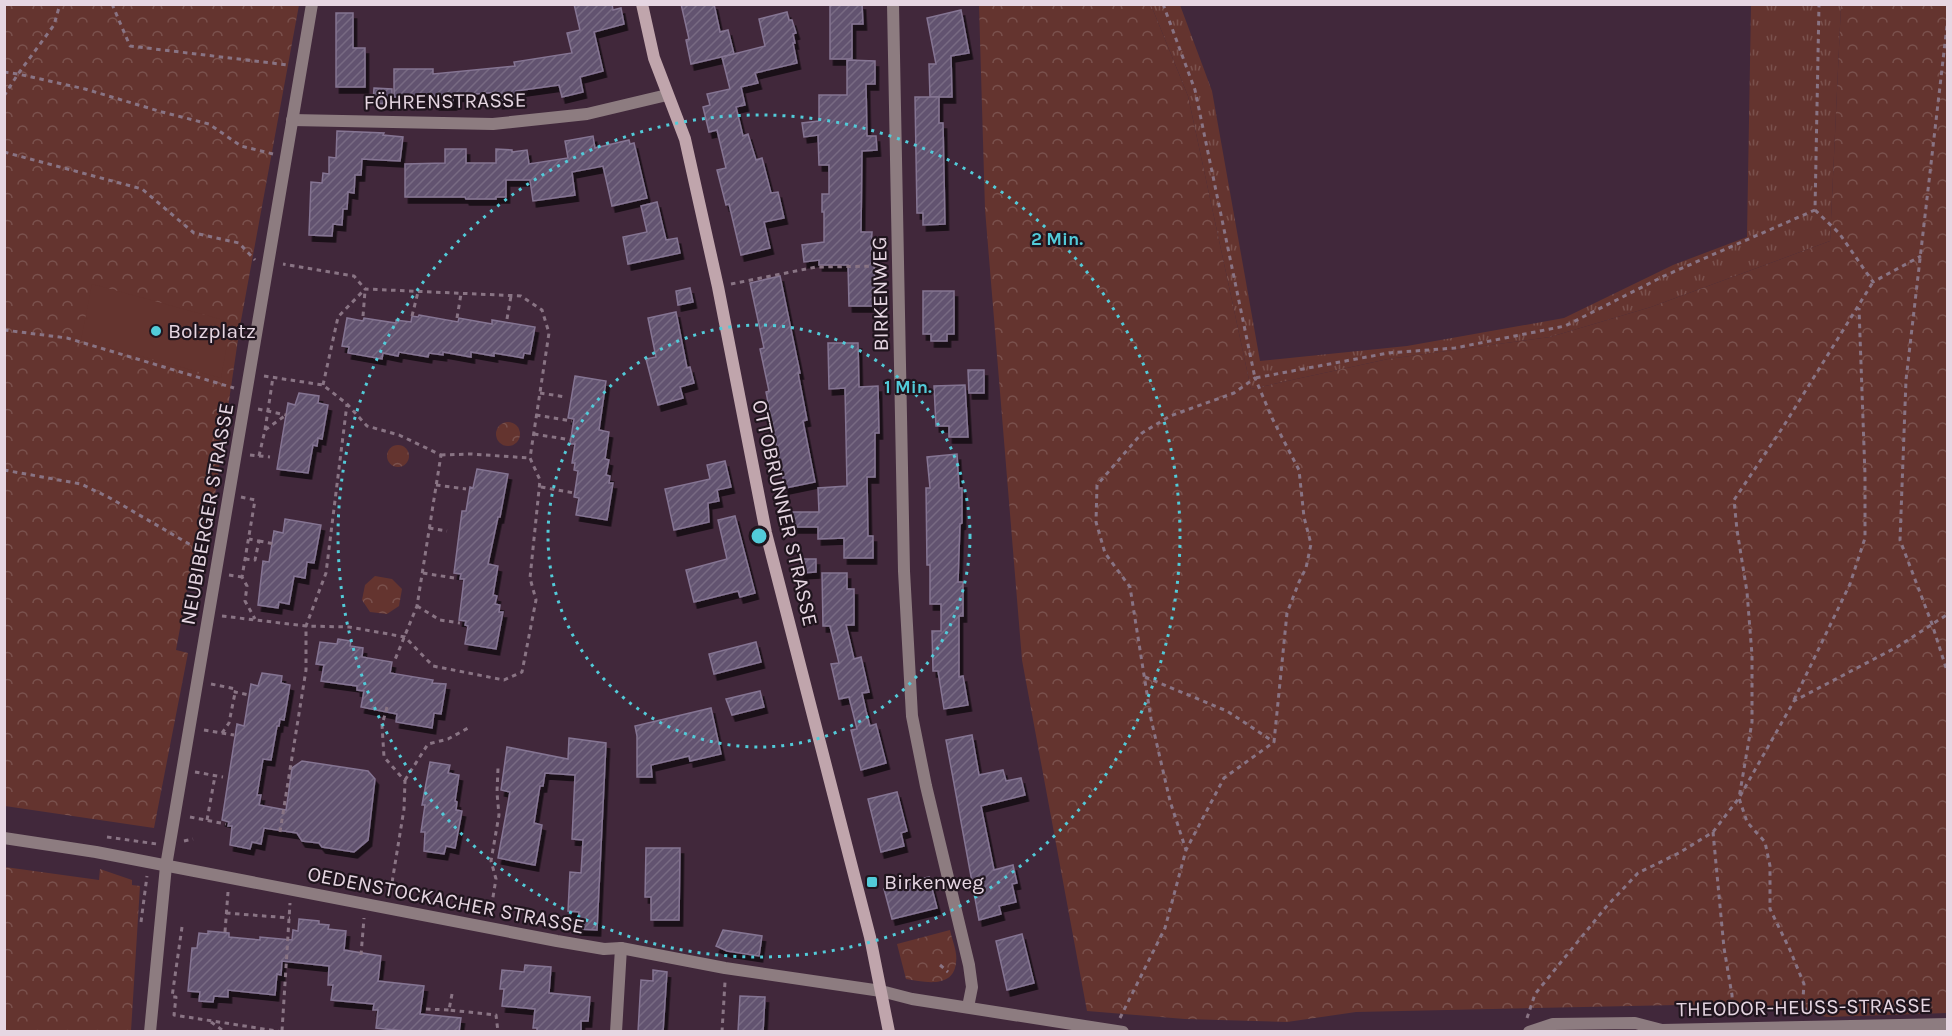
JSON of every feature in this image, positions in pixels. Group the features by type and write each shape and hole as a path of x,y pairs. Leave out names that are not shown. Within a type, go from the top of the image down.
{"main road":[{"name":"OTTOBRUNNER STRASSE","path":"642,4 654,58 685,139 718,287 766,533 857,883 889,1032"}],"street":[{"name":"NEUBIBERGER STRASSE","path":"150,1032 166,866 312,4"},
{"name":"BIRKENWEG","path":"893,4 904,571 912,716 926,786 969,965 972,987 968,1006"},
{"name":"FÖHRENSTRASSE","path":"292,120 493,124 587,114 667,95"},
{"name":"OEDENSTOCKACHER STRASSE","path":"4,838 96,852 604,949 621,948 725,968 881,992"},
{"path":"616,1032 621,948"},
{"path":"881,992 912,999 1119,1031"},
{"name":"THEODOR-HEUSS-STRASSE","path":"1528,1028 1553,1024 1635,1023 1659,1031 1947,1024"}],"path":[{"path":"4,96 54,25 60,4"},
{"path":"112,4 130,46 302,67"},
{"path":"1119,1031 1165,928 1186,850 1224,778 1274,742 1287,613 1306,568 1311,544 1304,517 1299,470 1272,418 1255,378 1195,90 1163,4"},
{"path":"1819,4 1815,210 1839,233 1873,282"},
{"path":"1947,17 1906,380 1900,540 1932,624 1947,674"},
{"path":"4,72 86,89 209,124 241,146 286,158"},
{"path":"4,152 142,189 194,233 239,243 269,268 354,276 365,289 363,316"},
{"path":"1186,850 1170,801 1151,719 1130,587 1105,554 1096,522 1097,485 1142,433 1170,416 1234,393 1255,378 1388,353 1455,348 1565,326 1664,276 1815,210"},
{"path":"1808,1018 1803,998 1804,984 1770,909 1770,866 1766,842 1747,822 1739,798 1752,722 1752,655 1747,591 1734,500 1873,282 1921,256"},
{"path":"718,287 816,267 898,266"},
{"path":"209,615 306,626 349,627 405,637 433,666 504,680 522,672 536,600 530,578 540,480 530,458 549,333 542,310 521,296 365,289 338,317 323,385"},
{"path":"412,316 418,292"},
{"path":"457,318 461,294"},
{"path":"507,319 511,296"},
{"path":"1528,1028 1527,1016 1535,994 1606,907 1638,873 1679,853 1713,832 1739,798 1794,701 1850,584 1865,538 1865,464 1858,306"},
{"path":"4,330 67,338 247,392"},
{"path":"251,374 323,385 347,404 367,426 399,435 441,455 471,454 530,458"},
{"path":"259,456 273,377"},
{"path":"540,393 566,397"},
{"path":"280,832 306,670 306,626 326,573 347,404"},
{"path":"258,409 286,414 264,430"},
{"path":"536,415 572,421"},
{"path":"533,434 571,440"},
{"path":"236,454 270,457"},
{"path":"394,662 417,606 441,455"},
{"path":"4,470 81,484 110,498 218,561"},
{"path":"436,485 466,489"},
{"path":"540,487 574,493"},
{"path":"229,495 255,500 242,577 247,586 245,601 255,619"},
{"path":"429,528 447,531"},
{"path":"248,539 275,544"},
{"path":"245,559 255,560 259,541"},
{"path":"423,573 454,578"},
{"path":"417,606 440,620 460,623"},
{"path":"1794,701 1897,647 1947,614"},
{"path":"1145,677 1227,711 1274,742"},
{"path":"198,682 236,689 229,723 222,733"},
{"path":"235,692 249,694"},
{"path":"387,707 382,725 384,757 405,781"},
{"path":"387,909 404,809 405,781 428,744 448,739 470,727"},
{"path":"190,728 234,735"},
{"path":"488,928 496,879 491,861 499,815 496,793 498,768"},
{"path":"183,770 223,777"},
{"path":"207,820 215,776"},
{"path":"190,817 226,824"},
{"path":"1713,832 1724,948 1733,1013"},
{"path":"141,921 147,874"},
{"path":"225,932 229,878"},
{"path":"182,927 172,997 176,997 174,1015 282,1031 291,890"},
{"path":"361,955 364,904"},
{"path":"226,913 290,918"},
{"path":"940,965 948,972"},
{"path":"722,1032 725,968"},
{"path":"449,1010 453,994"},
{"path":"426,1009 496,1015 498,1032"},
{"path":"210,1021 225,1032"}],"green space":[{"path":"4,5 299,5 240,326 209,536 197,535 176,650 188,653 154,828 5,806"},
{"path":"979,5 1151,5 1188,96 1251,389 1388,359 1550,337 1651,307 1830,241 1841,5 1947,5 1947,1013 1827,1017 1789,1009 1725,1004 1356,1012 1287,1022 1185,1019 1087,1011 1022,660 985,209"},
{"path":"1151,5 1180,5 1212,91 1260,361 1407,346 1564,318 1673,265 1747,237 1751,5 1841,5 1830,241 1651,307 1550,337 1388,359 1251,389 1188,96"},
{"name":"Bolzplatz","path":"92,284 231,322 221,378 81,340"},
{"path":"508,422 517,425 520,434 517,443 508,446 499,443 496,434 499,425"},
{"path":"398,445 406,448 409,456 406,464 398,467 390,464 387,456 390,448"},
{"path":"375,576 392,579 402,589 399,606 387,614 370,612 362,600 365,585"},
{"path":"5,867 99,880 100,869 132,880 132,885 140,886 131,1031 5,1031"},
{"path":"950,930 956,959 954,971 949,977 937,982 906,979 897,944"}],"building":[{"path":"574,4 612,4 613,10 621,8 624,24 594,32 603,71 580,77 583,92 562,97 559,85 516,91 517,101 499,103 498,92 453,96 453,104 436,104 436,97 394,97 394,69 433,69 433,74 515,66 514,62 572,53 567,33 580,30"},
{"path":"681,4 714,4 720,32 728,30 734,54 691,64 686,40 689,39"},
{"path":"830,4 862,4 863,24 852,24 852,59 830,59"},
{"path":"961,10 969,53 951,56 952,97 930,97 929,64 936,64 927,18"},
{"path":"787,12 796,33 793,34 795,43 793,43 797,63 755,73 758,83 741,87 745,105 736,107 743,136 748,134 756,160 762,158 771,193 778,192 784,218 764,222 770,248 741,255 729,204 726,205 717,170 726,168 717,130 709,132 703,107 710,105 707,94 730,89 722,57 765,46 759,19"},
{"path":"336,13 353,13 353,48 365,48 365,87 336,87"},
{"path":"847,60 875,61 875,84 866,84 867,136 876,136 877,150 862,151 861,232 872,232 875,306 849,306 848,265 819,265 819,260 804,262 802,245 824,242 822,194 829,194 829,165 819,165 818,135 804,137 802,123 819,121 819,95 847,95"},
{"path":"374,88 392,89 392,104 373,103"},
{"path":"915,97 939,97 939,123 943,123 945,224 923,225 923,213 917,213"},
{"path":"337,131 384,133 383,135 403,137 400,161 362,159 361,175 355,175 354,193 348,192 347,209 343,209 342,225 333,224 332,236 309,235 311,182 322,183 323,173 329,174 329,157 336,158"},
{"path":"593,136 595,148 629,140 630,144 634,143 647,198 612,206 603,166 572,172 575,195 533,201 530,180 506,180 506,197 496,197 496,199 405,197 405,164 445,163 445,149 466,149 466,163 496,163 496,149 512,150 512,152 527,150 529,164 568,158 565,141"},
{"path":"657,202 666,240 677,238 680,253 628,264 623,237 647,232 641,206"},
{"path":"780,276 800,373 798,373 807,420 803,421 815,482 785,488 766,392 769,391 760,349 764,348 750,283"},
{"path":"690,288 693,302 678,305 676,291"},
{"path":"923,291 954,291 954,334 947,334 947,341 931,341 931,334 923,334"},
{"path":"676,312 687,368 690,367 694,383 680,387 683,398 658,405 646,359 656,357 648,318"},
{"path":"419,315 458,322 459,318 492,324 492,320 535,327 530,354 524,353 523,358 471,352 471,357 443,352 443,355 429,353 428,357 399,352 398,356 383,353 382,359 348,353 349,347 342,346 347,318 396,323 396,320 411,322 412,316 418,317"},
{"path":"828,343 858,343 859,387 878,386 879,433 875,433 875,477 867,477 868,536 873,536 873,558 844,558 844,538 818,539 818,527 793,527 793,512 819,512 818,488 847,486 845,388 829,389"},
{"path":"968,370 984,370 984,393 969,393"},
{"path":"575,376 606,381 599,430 609,432 605,459 609,460 606,475 610,476 609,483 613,483 607,520 576,515 579,498 574,497 578,471 574,470 575,463 572,463 575,444 570,444 574,419 568,418"},
{"path":"965,385 968,437 949,437 949,426 936,426 934,386"},
{"path":"299,393 319,396 318,403 328,405 322,439 318,438 317,446 313,445 308,473 277,469 288,403 295,405"},
{"path":"957,454 959,488 962,488 958,582 963,582 963,616 959,616 959,677 963,676 968,705 944,709 938,671 933,671 932,631 941,631 941,604 930,604 926,488 930,488 927,457"},
{"path":"725,461 731,487 717,490 719,501 708,503 709,522 674,530 665,489 710,479 707,465"},
{"path":"477,469 508,474 488,564 498,566 493,595 497,596 495,604 500,605 499,612 503,612 496,649 465,644 468,626 465,625 466,621 459,620 464,579 460,579 461,574 454,573 462,511 466,511 470,487 473,488"},
{"path":"735,516 755,593 740,597 738,591 694,602 686,570 727,559 718,520"},
{"path":"285,519 321,525 314,563 307,562 305,578 294,576 289,604 279,602 278,608 258,605 263,561 269,562 274,531 283,533"},
{"path":"800,559 816,559 816,572 800,573"},
{"path":"822,573 847,573 847,589 854,589 854,625 846,625 854,659 861,657 869,692 862,693 866,711 870,726 876,724 886,763 861,770 851,730 857,729 849,697 839,699 831,664 839,663 830,626 823,626"},
{"path":"338,639 351,641 350,646 363,648 362,657 392,662 390,673 446,684 441,714 434,713 432,728 396,722 397,714 361,707 364,691 357,690 357,686 321,681 324,665 316,664 320,642 337,644"},
{"path":"756,642 761,662 714,674 709,654"},
{"path":"262,673 282,676 281,683 290,685 284,720 280,719 279,726 277,726 271,760 263,759 257,795 261,795 259,805 286,810 292,768 302,761 368,771 375,779 368,840 354,852 302,841 297,833 264,828 261,844 252,842 250,849 230,845 232,826 228,826 229,822 222,820 237,724 244,726 251,684 258,686"},
{"path":"760,691 764,707 732,715 726,699"},
{"path":"711,708 721,754 690,761 689,756 651,765 652,777 637,777 635,726"},
{"path":"972,735 979,775 1003,770 1006,781 1021,778 1025,795 981,806 994,870 1013,865 1017,883 1012,884 1016,902 999,906 1001,914 979,920 946,740"},
{"path":"569,738 606,743 597,930 578,929 579,912 568,911 570,872 581,873 583,840 572,839 575,775 545,773 543,786 540,786 534,823 542,825 535,865 498,858 510,792 501,790 507,747 568,759"},
{"path":"430,762 450,765 448,773 459,775 455,801 457,802 456,810 462,811 455,848 446,846 444,854 424,851 425,832 421,832 425,805 422,805"},
{"path":"897,792 907,831 901,833 904,846 881,852 868,799"},
{"path":"646,848 680,848 679,920 651,920 651,897 645,897"},
{"path":"929,877 937,908 892,919 884,889"},
{"path":"299,919 319,921 319,924 329,925 328,929 346,931 344,950 381,956 378,981 424,986 420,1014 461,1018 459,1032 415,1032 376,1028 378,1010 373,1010 374,1004 331,1000 333,985 328,985 329,966 282,961 281,975 277,974 275,995 228,990 228,997 214,996 213,1002 199,1001 200,992 188,991 192,948 197,948 199,933 208,934 208,931 229,933 229,937 292,940 293,930 298,931"},
{"path":"723,930 762,936 759,956 727,951 716,946"},
{"path":"1022,934 1034,983 1007,990 996,941"},
{"path":"525,965 551,967 549,993 590,997 588,1021 581,1021 581,1032 537,1032 537,1028 533,1028 535,1009 502,1006 504,989 500,989 502,970 524,972"},
{"path":"653,970 667,972 663,1032 638,1032 641,980 653,981"},
{"path":"740,996 765,997 763,1032 738,1032"}],"place":[{"name":"Bolzplatz","path":"156,331"},
{"name":"Birkenweg","path":"872,882"}]}
